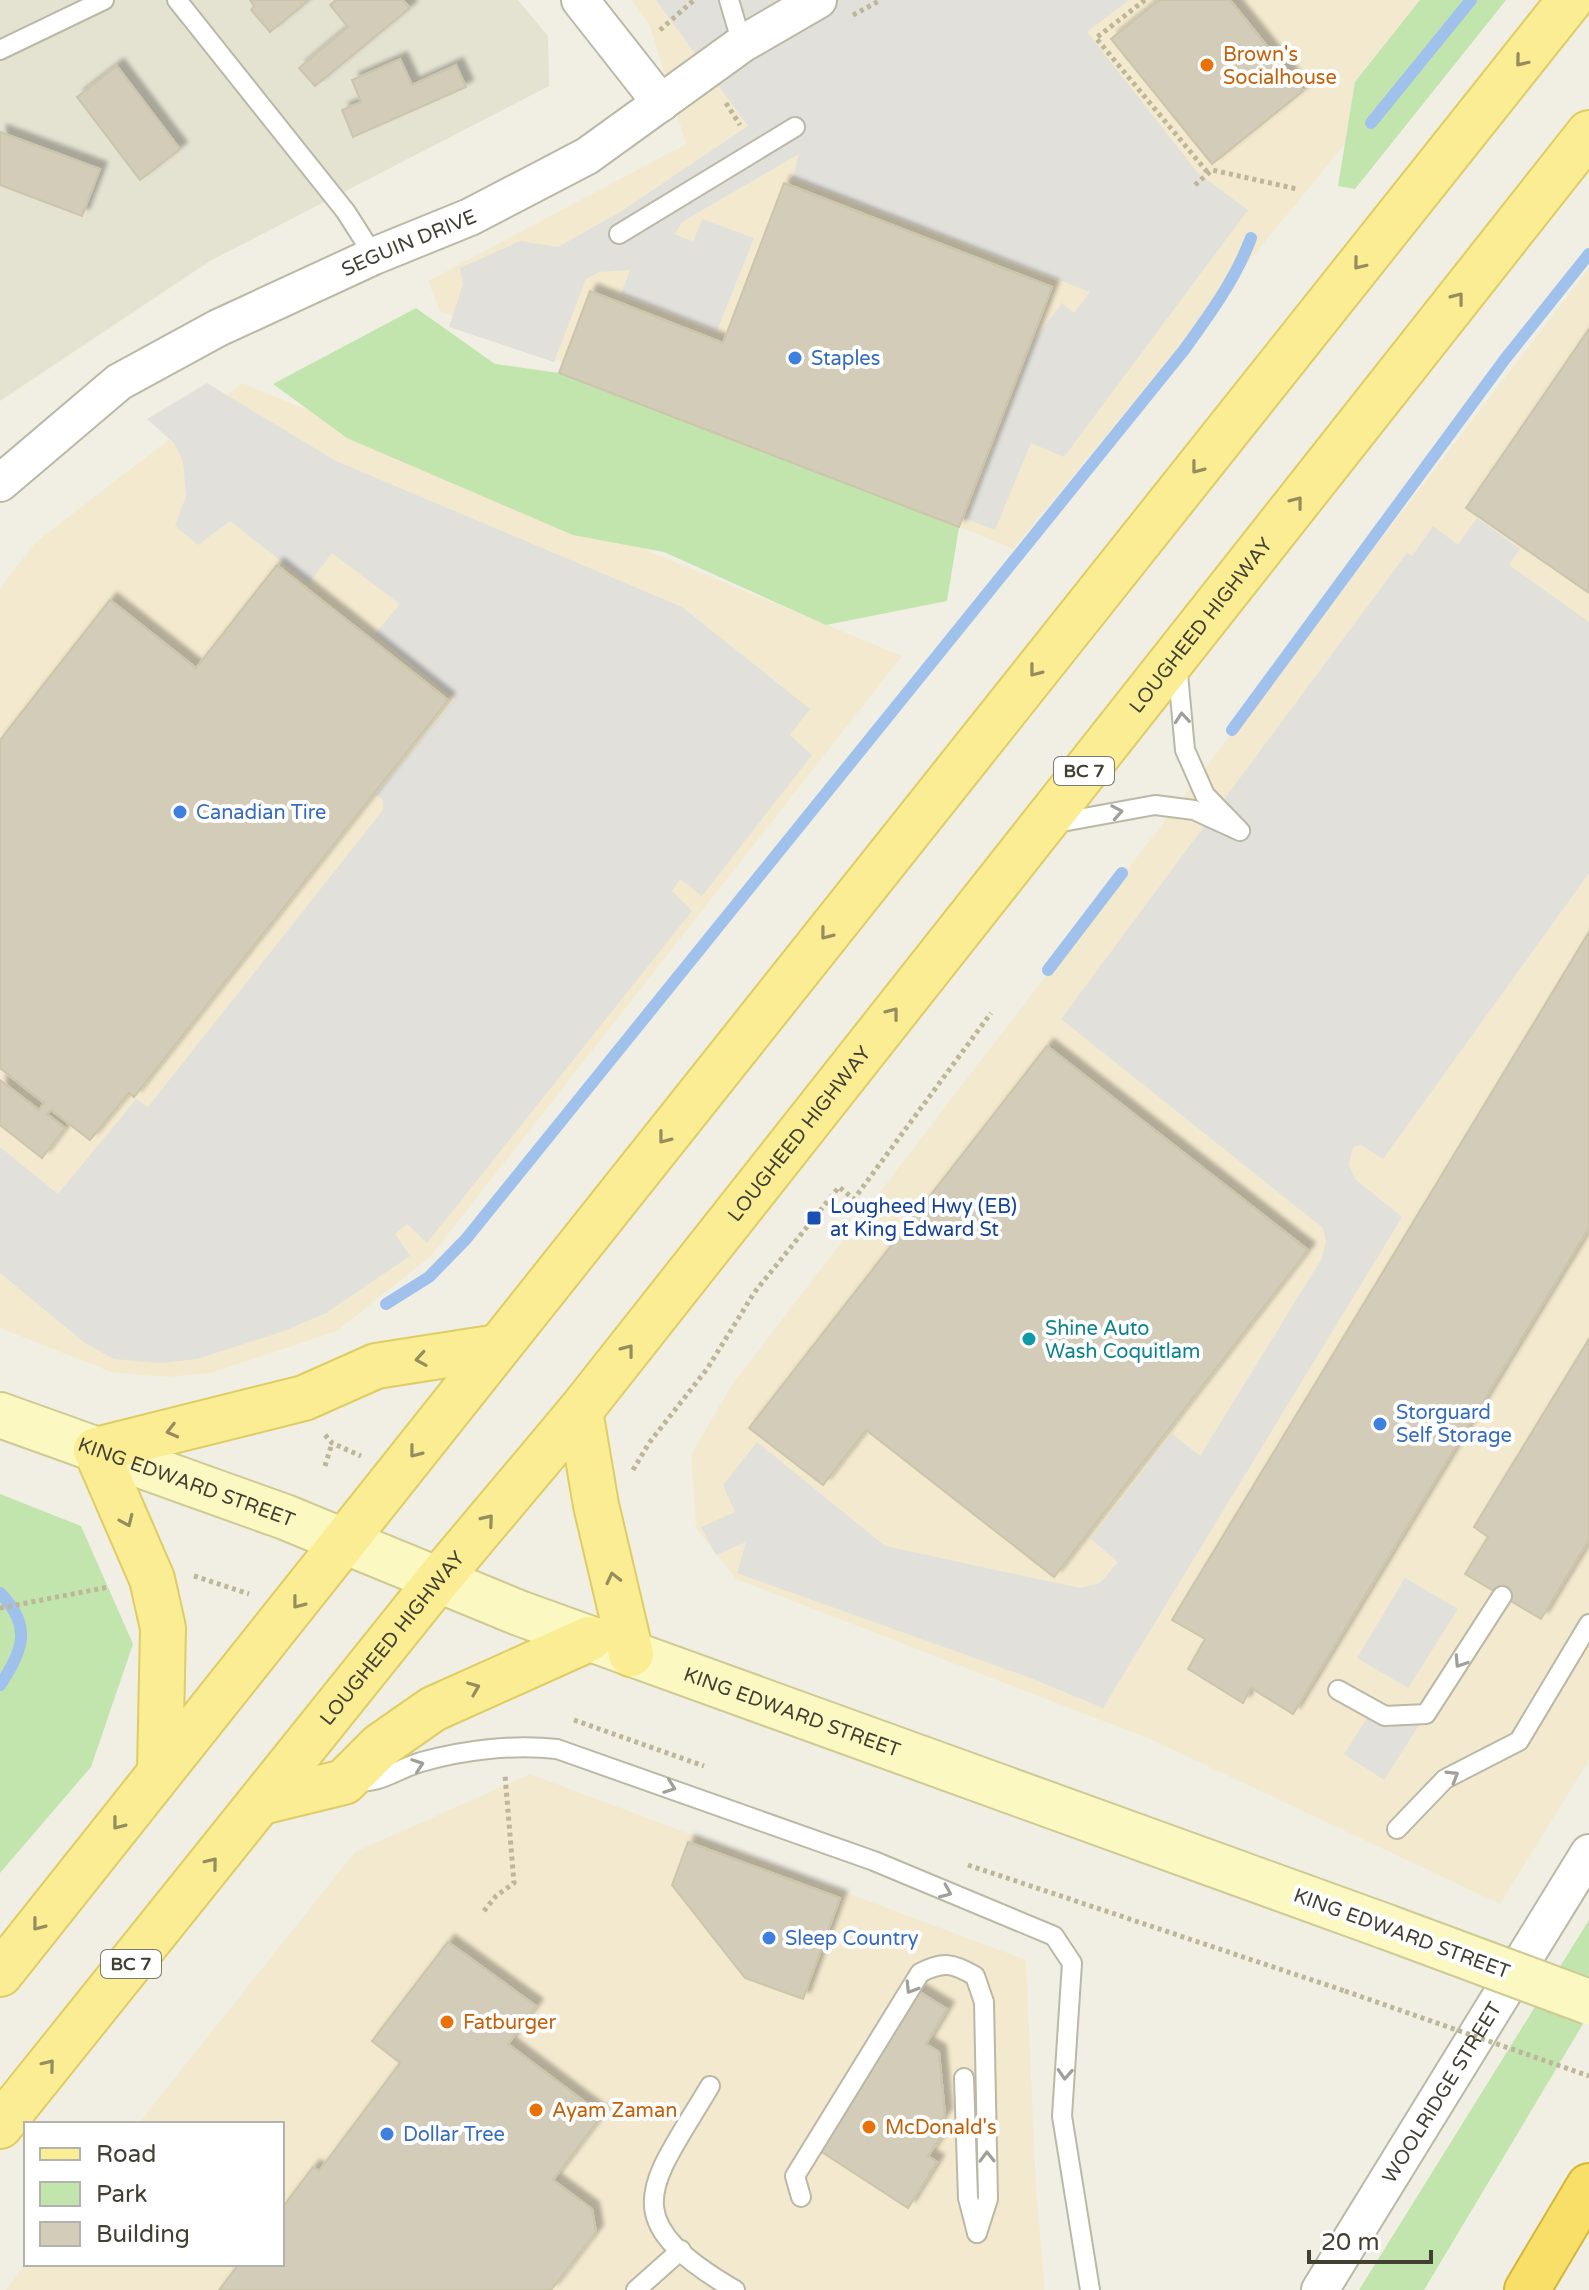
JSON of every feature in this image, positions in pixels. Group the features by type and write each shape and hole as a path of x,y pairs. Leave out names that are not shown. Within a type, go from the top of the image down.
{"highway":[{"path":"1527,2290 1589,2186"}],"main road":[{"path":"0,1974 1570,0"},
{"name":"LOUGHEED HIGHWAY","path":"0,2126 438,1580 580,1411 1589,133"},
{"path":"160,1770 163,1628 152,1579 96,1450 304,1398 376,1366 498,1347"},
{"path":"580,1411 596,1505 631,1654"},
{"name":"KING EDWARD STREET","path":"0,1415 345,1541 589,1639 1589,2002"},
{"path":"262,1802 344,1782 380,1746 433,1709 589,1639"}],"street":[{"path":"580,0 661,103"},
{"name":"SEGUIN DRIVE","path":"0,483 119,382 218,328 374,256 470,217 587,156 742,44 818,0"},
{"name":"WOOLRIDGE STREET","path":"1320,2290 1589,1853"}],"lane":[{"path":"0,50 104,0"},
{"path":"177,0 346,212 374,256"},
{"path":"729,0 742,44"},
{"path":"619,234 795,127"},
{"path":"1041,826 1155,805 1194,810 1240,831 1205,795 1185,750 1176,655"},
{"path":"1338,1690 1385,1716 1426,1714 1502,1596"},
{"path":"1397,1829 1445,1779 1519,1741 1589,1624"},
{"path":"344,1782 375,1783 421,1762 472,1753 528,1746 557,1749 874,1861 1054,1936 1072,1963 1062,2116 1090,2290"},
{"path":"801,2197 795,2176 920,1973 941,1962 957,1965 975,1976 984,2002 988,2199 977,2233 968,2198 964,2078"},
{"path":"710,2086 659,2172 651,2198 657,2227 711,2276 735,2290"},
{"path":"636,2290 681,2250"}],"path":[{"path":"660,30 694,0"},
{"path":"1145,0 1096,38 1208,173"},
{"path":"725,101 740,126"},
{"path":"1195,185 1212,170 1297,189"},
{"path":"627,1480 649,1443 707,1369 754,1293 839,1187 854,1199 991,1013"},
{"path":"325,1466 332,1443 362,1456"},
{"path":"189,1576 232,1584 250,1594"},
{"path":"0,1608 120,1585"},
{"path":"484,1911 496,1896 514,1883 504,1769"},
{"path":"1345,1991 1589,2076"}],"shaded area":[{"path":"0,0 518,0 548,36 549,86 210,261 0,401"},
{"path":"632,0 1463,0 1013,549 440,311 428,281 686,144 650,26"},
{"path":"656,0 1129,0 1087,32 1198,173 1248,210 1064,457 1031,443 995,530 966,519 1035,339 1062,303 1074,313 1090,292 793,178 799,154 682,222 675,234 693,242 702,219 754,238 717,331 621,294 630,270 599,272 586,279 554,362 449,327 463,284 460,268 520,241 558,247 620,212 748,126"},
{"path":"1589,268 1589,1760 1500,1904 1152,1740 736,1579 696,1528 691,1455 731,1386"},
{"path":"207,383 336,461 682,607 810,709 790,735 812,755 702,896 680,879 672,891 692,911 427,1243 407,1224 395,1234 410,1256 326,1313 284,1331 197,1359 162,1363 114,1359 85,1343 0,1273 0,1147 58,1194 136,1099 148,1107 383,810 383,800 376,795 455,699 375,634 400,604 332,553 309,583 230,521 198,545 175,526 186,496 183,461 174,443 147,419"},
{"path":"242,383 902,656 431,1256 337,1331 211,1373 165,1377 111,1372 0,1328 0,588 36,542"},
{"path":"1477,518 1520,549 1509,565 1589,622 1589,873 1383,1159 1361,1145 1353,1147 1349,1165 1355,1179 1402,1217 1103,1708 1028,1677 737,1573 746,1542 716,1555 701,1527 735,1512 723,1485 757,1442 885,1546 1080,1588 1100,1583 1118,1562 1091,1539 1172,1434 1200,1456 1322,1258 1326,1242 1323,1228 1061,1019 1407,553 1412,556 1433,526 1458,545"},
{"path":"1405,1578 1458,1609 1408,1688 1357,1658"},
{"path":"1373,1709 1426,1714 1384,1780 1344,1754"},
{"path":"530,1774 1026,1960 1036,2188 1045,2290 6,2290 24,2266 284,2266 284,2122 140,2122 355,1852"}],"green space":[{"path":"1420,0 1506,0 1355,189 1338,186 1355,82"},
{"path":"416,308 495,364 559,373 959,527 947,601 826,625 664,552 573,535 347,438 273,384"},
{"path":"0,1494 81,1526 133,1644 91,1767 0,1873"},
{"path":"1589,1920 1589,2014 1424,2290 1359,2290"}],"building":[{"path":"250,0 309,0 270,32 251,10 254,6"},
{"path":"336,0 403,0 410,8 315,86 299,68 348,27 330,5"},
{"name":"Brown's Socialhouse","path":"1159,0 1230,0 1303,91 1212,164 1111,39"},
{"path":"400,59 412,85 456,65 466,87 353,137 342,110 361,102 352,80"},
{"path":"117,66 180,149 140,180 77,97"},
{"path":"0,132 100,169 82,216 0,185"},
{"name":"Staples","path":"784,183 1052,287 959,527 559,373 590,291 723,343"},
{"path":"1589,329 1589,593 1466,508"},
{"name":"Canadian Tire","path":"277,565 448,700 134,1097 129,1093 90,1140 51,1110 47,1114 65,1128 42,1158 0,1125 0,1080 39,1110 44,1103 0,1068 0,740 110,600 196,668"},
{"name":"Storguard Self Storage","path":"1589,932 1589,1228 1293,1714 1251,1688 1243,1703 1188,1669 1205,1639 1172,1620"},
{"name":"Shine Auto Wash Coquitlam","path":"1047,1046 1308,1250 1054,1577 866,1430 823,1485 749,1428"},
{"path":"1589,1339 1589,1540 1541,1619 1465,1574 1488,1537 1474,1527"},
{"name":"Sleep Country","path":"688,1842 840,1898 803,1999 745,1978 672,1885"},
{"path":"448,1942 536,2006 508,2044 602,2115 553,2180 592,2209 596,2232 551,2290 219,2290 237,2266 284,2266 284,2205 313,2167 319,2171 400,2063 372,2041"},
{"path":"915,1989 947,2009 926,2044 939,2052 945,2115 935,2130 942,2135 928,2156 937,2162 908,2208 817,2149"}],"waterway":[{"path":"1371,123 1471,0"},
{"path":"386,1304 429,1277 466,1239 1184,350 1230,282 1251,238"},
{"path":"1232,730 1505,359 1589,254"},
{"path":"1048,970 1122,873"},
{"path":"0,1593 17,1616 21,1638 15,1660 0,1685"}],"place":[{"name":"Brown's Socialhouse","path":"1207,65"},
{"name":"Staples","path":"795,358"},
{"name":"Canadian Tire","path":"180,812"},
{"name":"Lougheed Hwy (EB) at King Edward St","path":"814,1218"},
{"name":"Shine Auto Wash Coquitlam","path":"1029,1339"},
{"name":"Storguard Self Storage","path":"1380,1424"},
{"name":"Sleep Country","path":"769,1938"},
{"name":"Fatburger","path":"447,2022"},
{"name":"Ayam Zaman","path":"536,2110"},
{"name":"McDonald's","path":"869,2127"},
{"name":"Dollar Tree","path":"387,2134"}]}
